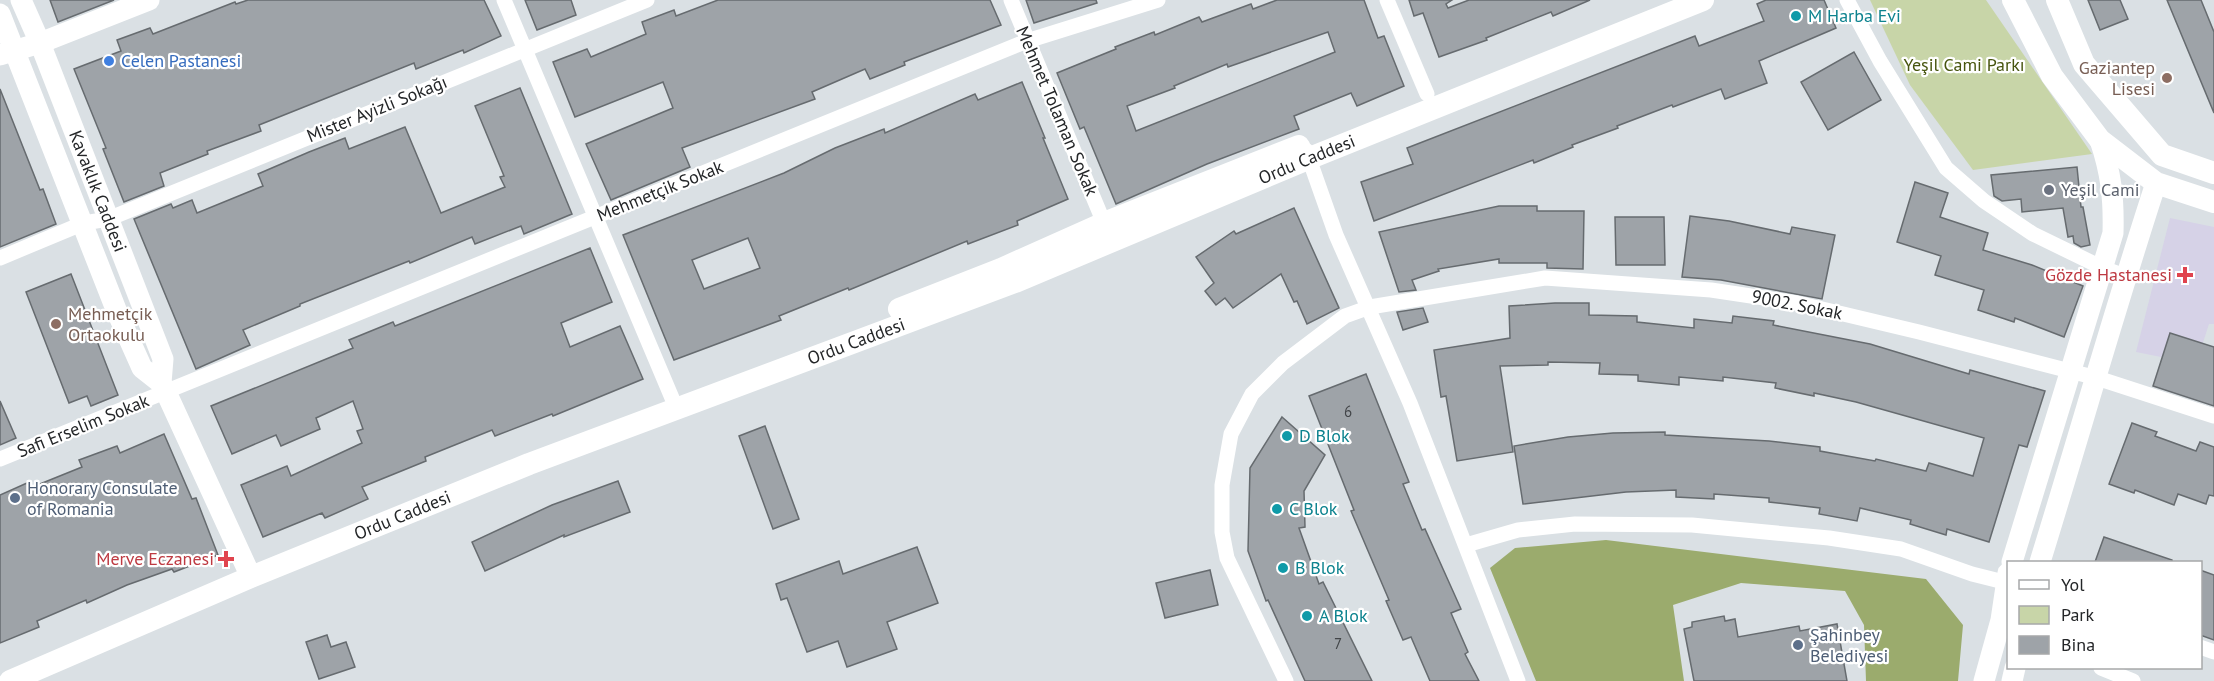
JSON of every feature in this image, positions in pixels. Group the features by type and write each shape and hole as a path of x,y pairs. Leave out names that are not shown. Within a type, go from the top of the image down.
{"main road":[{"name":"Ordu Caddesi","path":"10,681 248,571 1015,282 1307,151 1427,94 1669,0"},
{"name":"Ordu Caddesi","path":"0,672 672,398 1001,269 1104,223 1307,151 1703,0"},
{"path":"2013,0 2052,76 2100,140 2157,183 2214,202"},
{"path":"2057,0 2084,64 2162,155 2214,173"}],"street":[{"name":"Kavaklık Caddesi","path":"21,0 40,43 163,358 164,388 248,571"},
{"path":"7,52 40,43 149,0"},
{"path":"504,0 672,398"},
{"name":"Mister Ayizli Sokağı","path":"0,258 84,224 108,219 647,0"},
{"name":"Mehmet Tolaman Sokak","path":"1011,0 1104,223"},
{"name":"Mehmetçik Sokak","path":"164,388 596,217 1027,42 1158,0"},
{"path":"1387,0 1427,94"},
{"path":"1847,0 1880,61 1946,168 1984,201 2033,234 2103,268 2125,276"},
{"name":"Kavaklık Caddesi","path":"0,14 7,52 84,224 117,312 142,368 164,388"},
{"path":"2013,561 2113,233 2114,202 2110,170 2100,140"},
{"path":"1307,151 1336,235 1370,307 1518,681"},
{"path":"2040,561 2097,378 2125,276 2157,183"},
{"name":"9002. Sokak","path":"1286,681 1227,558 1222,532 1222,485 1231,434 1252,394 1283,363 1345,316 1370,307 1545,278 1711,290 1797,303 2072,371 2214,416"},
{"name":"Safi Erselim Sokak","path":"0,459 164,388"},
{"path":"1466,545 1518,530 1575,524 1692,525 1829,538 1900,549 1972,573 2007,575"},
{"path":"1984,681 2005,623 2007,599"},
{"path":"2103,669 2133,681"}],"shaded area":[{"name":"Gözde Hastanesi","path":"2170,218 2214,227 2214,324 2209,324 2196,364 2136,352"}],"green space":[{"name":"Yeşil Cami Parkı","path":"1870,0 1986,0 2092,154 1973,170 1910,85"},
{"path":"1606,540 1926,579 1963,625 1958,681 1866,681 1864,625 1845,591 1741,583 1673,605 1684,681 1536,681 1490,568 1515,548"}],"building":[{"path":"50,0 114,0 58,22"},
{"path":"248,0 484,0 501,36 464,53 463,50 416,69 414,63 259,125 261,131 207,151 208,154 160,173 164,186 124,202 103,149 106,148 74,69 121,51 117,40 150,28 153,34 235,2 236,4"},
{"path":"525,0 571,0 576,15 537,30"},
{"path":"718,0 990,0 1001,25 904,62 905,65 870,79 865,69 812,92 815,99 682,148 690,167 611,200 586,144 673,108 663,82 575,117 553,62 587,49 591,57 646,34 642,22 674,10 676,16"},
{"path":"1026,0 1096,0 1097,3 1034,23"},
{"path":"1277,0 1364,0 1378,38 1384,36 1404,86 1357,106 1351,93 1294,116 1299,129 1207,164 1116,204 1084,127 1080,129 1057,73 1116,49 1115,47 1154,32 1155,35 1199,17 1202,22 1251,4 1253,9","holes":["1328,32 1335,52 1136,131 1127,106 1175,88 1174,86 1227,64 1228,67"]},
{"path":"1409,0 1452,0 1446,4 1448,8 1469,0 1590,0 1553,16 1551,12 1486,38 1487,40 1439,57 1423,13 1414,16"},
{"path":"1766,0 1824,0 1836,28 1759,61 1767,83 1725,99 1721,89 1673,107 1672,105 1617,126 1618,128 1572,145 1573,147 1534,163 1533,160 1374,221 1361,182 1413,164 1407,148 1695,36 1699,46 1764,21 1757,4"},
{"path":"2088,0 2120,0 2128,19 2100,30"},
{"path":"2167,0 2201,0 2214,32 2214,113"},
{"path":"1854,52 1881,100 1828,130 1801,82"},
{"path":"1022,82 1068,199 1017,221 1018,225 968,244 967,241 779,316 781,320 674,360 623,235 784,173 835,148 884,129 885,133 975,94 978,100","holes":["748,238 760,268 704,289 692,260"]},
{"path":"520,88 572,214 524,234 521,226 475,244 472,237 300,304 300,306 243,330 250,345 196,369 134,219 171,204 173,208 192,200 197,213 263,186 258,174 309,152 345,138 349,149 405,127 441,213 505,187 500,177 504,176 475,106"},
{"path":"0,89 56,224 0,247"},
{"name":"Yeşil Cami","path":"2077,167 2081,207 2083,207 2090,245 2081,247 2074,243 2073,236 2068,237 2063,208 2022,212 2021,199 2002,201 1994,196 1991,175"},
{"path":"1915,182 1948,193 1940,217 1988,233 1983,250 2032,265 2083,286 2064,337 2015,318 2014,322 1978,310 1984,290 1935,275 1941,256 1897,242"},
{"path":"1499,206 1537,206 1537,211 1584,211 1583,269 1547,268 1547,263 1499,263 1499,259 1438,269 1439,271 1412,280 1416,290 1399,292 1379,232"},
{"path":"1294,208 1339,308 1307,324 1281,274 1233,308 1225,298 1216,305 1205,291 1214,283 1196,257 1234,231 1236,234"},
{"path":"1690,216 1729,221 1790,234 1792,227 1835,235 1822,299 1721,280 1682,277"},
{"path":"1615,217 1664,217 1665,265 1616,265"},
{"path":"590,248 612,302 561,323 570,347 620,326 643,379 553,416 552,414 495,436 492,430 425,457 426,461 362,487 368,499 325,518 322,513 263,537 241,485 287,466 291,476 362,443 357,431 363,429 353,401 316,418 320,429 281,446 276,435 232,454 211,406 353,348 349,340 393,322 395,326"},
{"path":"71,274 118,395 91,406 87,396 69,403 26,292"},
{"path":"1589,303 1589,315 1637,316 1637,322 1694,328 1694,319 1732,323 1733,316 1774,321 1773,325 1870,344 1969,374 1970,370 2045,391 2027,447 2019,445 1989,542 1947,529 1946,535 1910,524 1911,520 1860,508 1857,521 1819,514 1820,508 1769,502 1769,498 1714,494 1714,499 1676,497 1676,490 1626,492 1523,504 1514,446 1568,437 1665,432 1665,435 1769,441 1820,447 1820,451 1875,461 1876,459 1926,471 1929,463 1973,476 1984,438 1856,402 1775,388 1776,383 1723,377 1723,381 1679,377 1679,385 1638,381 1638,375 1599,374 1600,363 1548,362 1548,365 1500,366 1513,452 1457,461 1446,396 1441,397 1434,350 1510,338 1509,306"},
{"path":"1423,308 1428,322 1403,330 1397,312"},
{"path":"2170,333 2214,347 2214,406 2153,386"},
{"path":"1366,374 1409,482 1403,484 1422,530 1425,529 1461,609 1451,613 1468,652 1465,654 1479,681 1430,681 1411,637 1403,640 1386,601 1389,600 1351,511 1354,510 1309,396"},
{"path":"0,401 16,438 0,445"},
{"path":"1282,417 1325,455 1304,491 1305,527 1299,528 1319,584 1323,582 1372,681 1305,681 1268,600 1266,601 1248,551 1250,468"},
{"path":"2132,423 2157,432 2155,436 2196,451 2200,442 2214,447 2214,496 2209,495 2206,504 2178,494 2174,505 2135,490 2134,493 2109,484"},
{"path":"765,426 799,519 773,529 739,436"},
{"path":"164,434 192,499 196,498 218,555 174,572 172,569 127,585 87,603 86,600 37,621 39,627 0,643 0,495 27,483 30,488 82,467 79,460 117,446 120,453"},
{"path":"618,481 630,512 564,537 564,535 485,571 472,542 552,505"},
{"path":"2104,537 2172,560 2172,561 2095,561"},
{"path":"917,547 938,603 887,622 897,649 847,667 838,641 807,652 787,598 781,600 776,584 839,561 843,574"},
{"path":"1210,570 1218,605 1165,618 1156,583"},
{"path":"2202,571 2214,575 2214,640 2202,636"},
{"name":"Şahinbey Belediyesi","path":"1724,616 1725,621 1735,619 1738,637 1799,626 1800,631 1837,624 1847,681 1694,681 1684,629 1692,627 1692,622"},
{"path":"327,635 331,647 346,642 355,667 319,679 306,642"}],"place":[{"name":"M Harba Evi","path":"1796,16"},
{"name":"Celen Pastanesi","path":"109,61"},
{"name":"Gaziantep Lisesi","path":"2167,78"},
{"name":"Yeşil Cami","path":"2049,190"},
{"name":"Gözde Hastanesi","path":"2185,275"},
{"name":"Mehmetçik Ortaokulu","path":"56,324"},
{"name":"D Blok","path":"1287,436"},
{"name":"Honorary Consulate of Romania","path":"15,498"},
{"name":"C Blok","path":"1277,509"},
{"name":"Merve Eczanesi","path":"226,559"},
{"name":"B Blok","path":"1283,568"},
{"name":"A Blok","path":"1307,616"},
{"name":"Şahinbey Belediyesi","path":"1798,645"}]}
